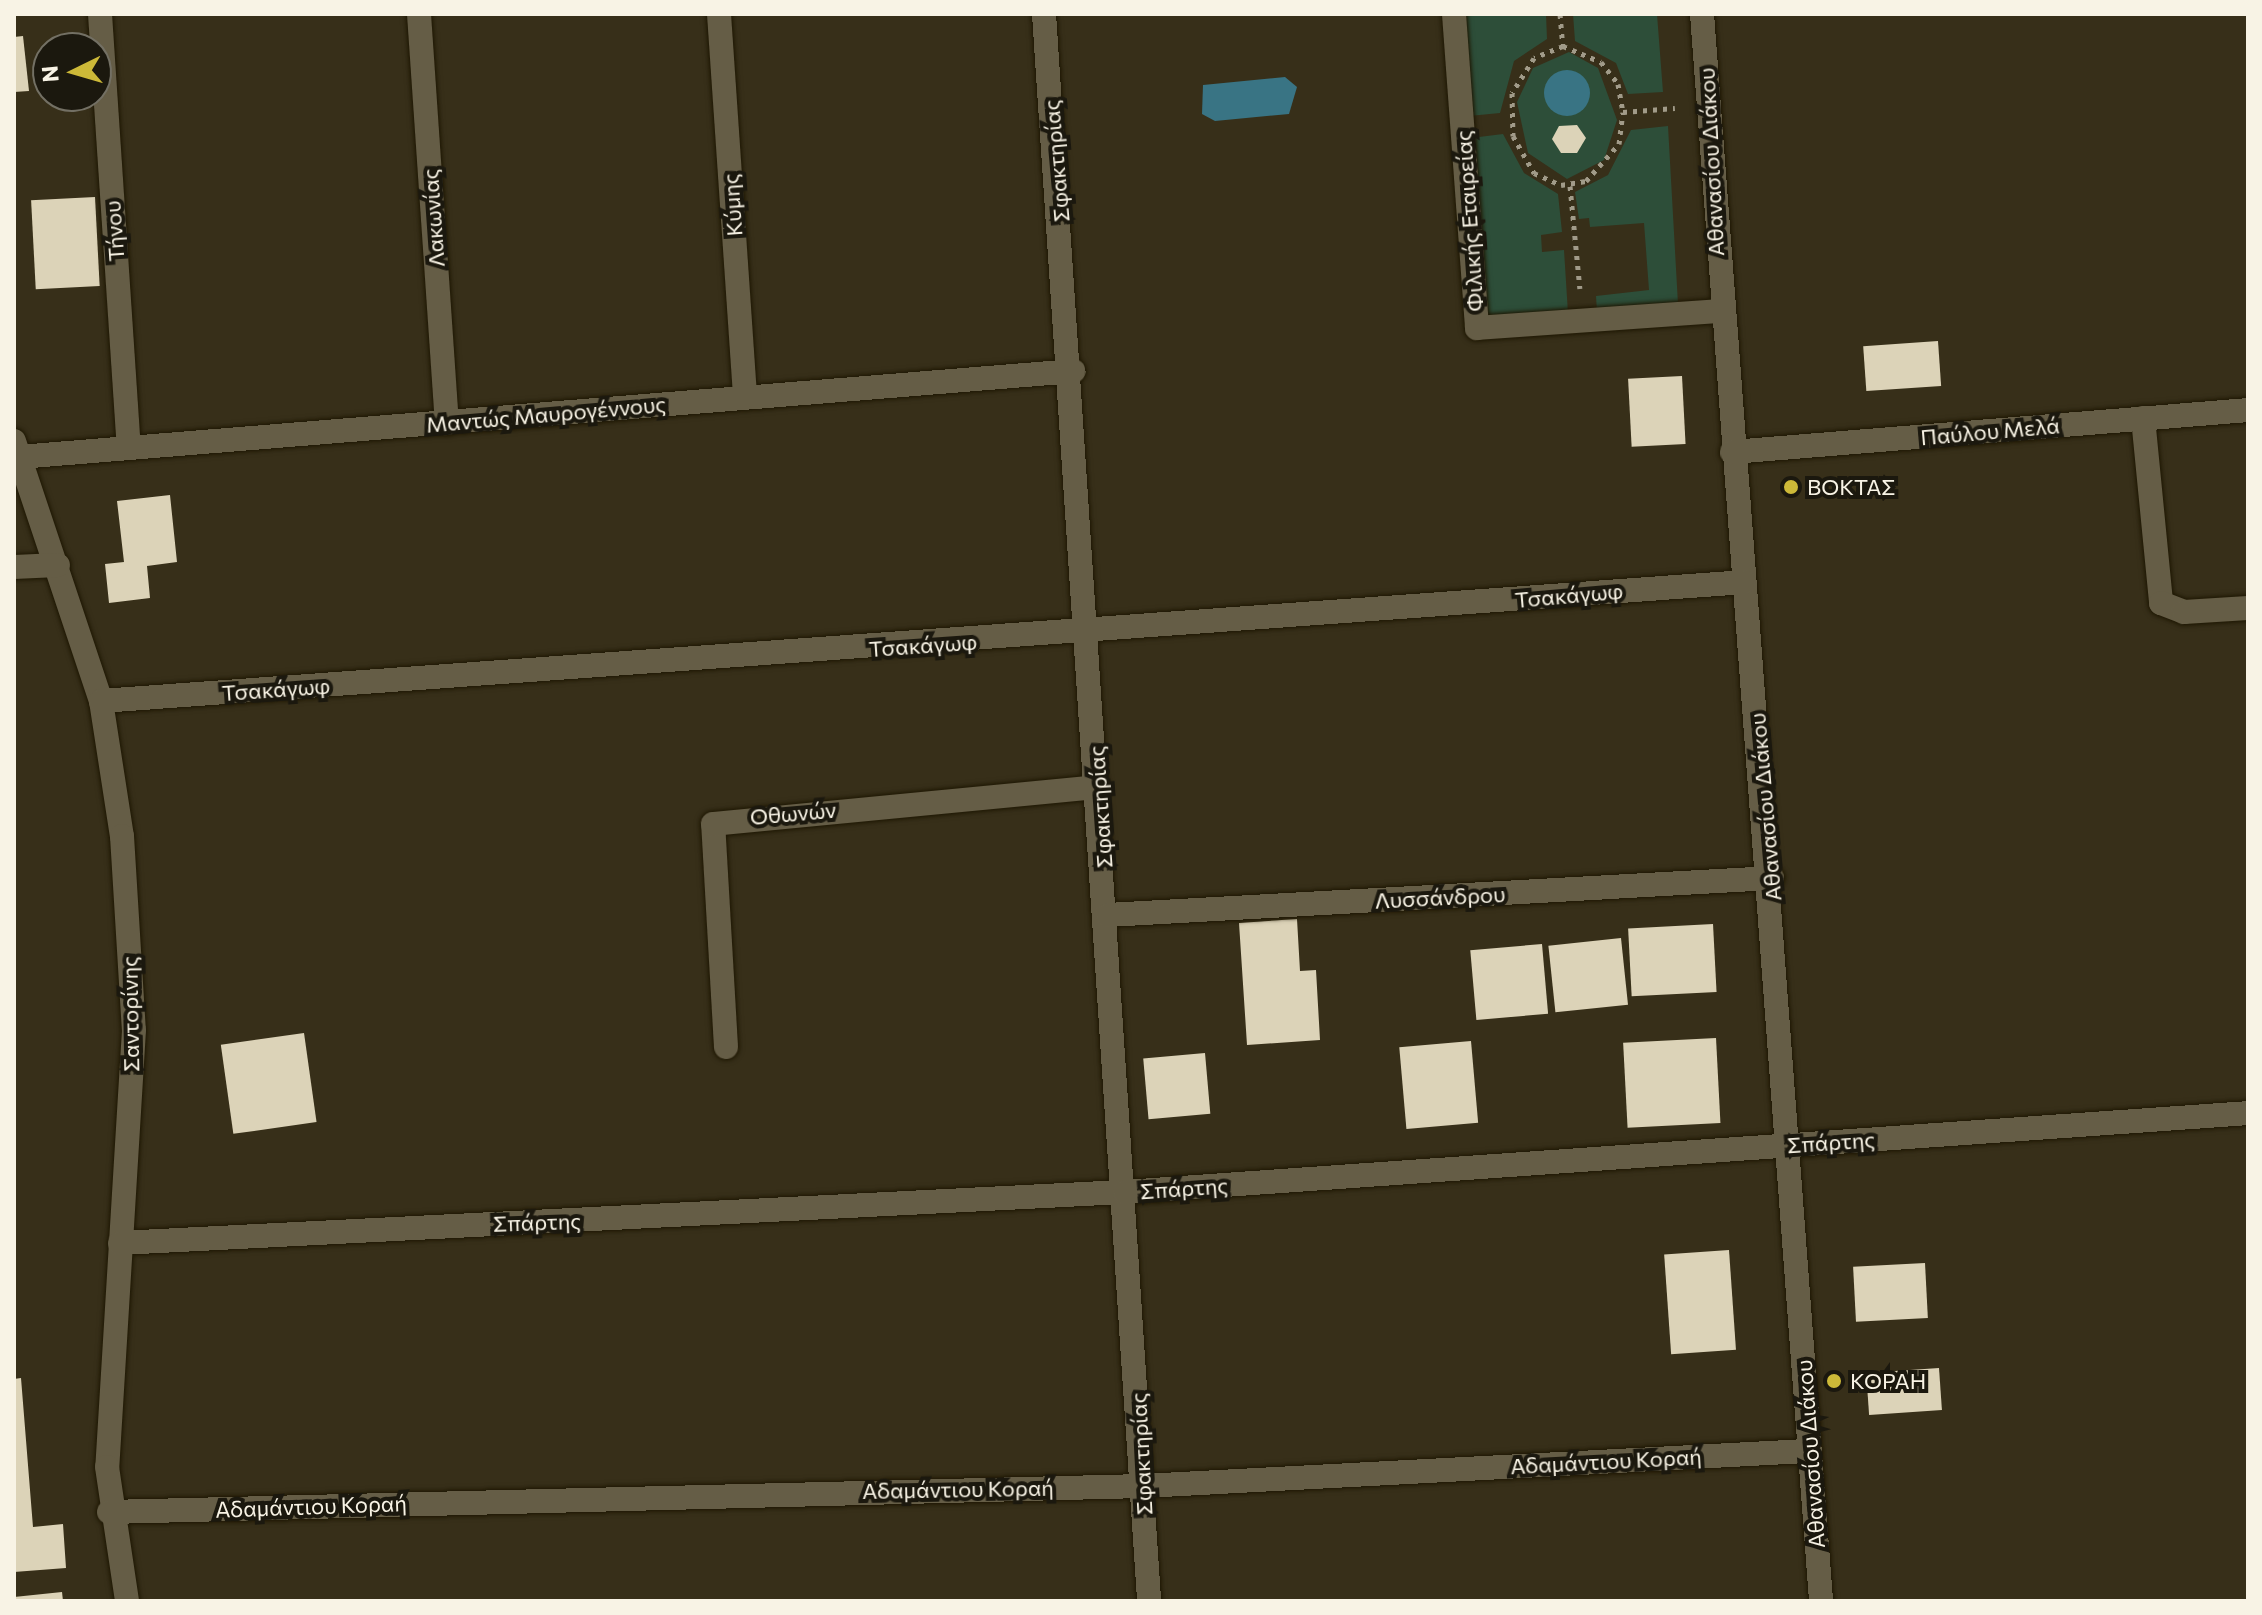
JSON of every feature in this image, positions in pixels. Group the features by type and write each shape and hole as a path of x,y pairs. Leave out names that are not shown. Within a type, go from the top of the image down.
{"street":[{"name":"Τήνου","path":"100,14 129,447"},
{"name":"Λακωνίας","path":"419,14 447,423"},
{"name":"Κύμης","path":"719,14 745,396"},
{"name":"Σφακτηρίας","path":"1044,14 1073,371 1149,1601"},
{"name":"Φιλικής Εταιρείας","path":"1454,14 1477,328 1720,311"},
{"name":"Αθανασίου Διάκου","path":"1702,14 1720,311 1772,878 1791,1145 1807,1451 1821,1601"},
{"name":"Μαντώς Μαυρογέννους","path":"17,449 129,447 1073,371"},
{"name":"Παύλου Μελά","path":"1732,452 2248,410"},
{"path":"2143,418 2161,603 2184,612 2248,608"},
{"name":"Σαντορίνης","path":"17,449 101,701 122,836 134,1030 120,1243 109,1512 127,1601"},
{"path":"14,567 58,565"},
{"name":"Τσακάγωφ","path":"101,701 1088,633 1744,582"},
{"name":"Οθωνών","path":"726,1047 713,824 1097,787"},
{"name":"Λυσσάνδρου","path":"1108,915 1772,878"},
{"name":"Σπάρτης","path":"120,1243 1125,1192 2248,1113"},
{"name":"Αδαμάντιου Κοραή","path":"109,1512 1143,1486 1807,1451"}],"path":[{"path":"1560,14 1563,46"},
{"path":"1563,46 1601,62 1618,84 1623,112 1619,144 1606,165 1570,186 1543,179 1526,164 1509,115 1525,67 1563,46"},
{"path":"1623,112 1707,105"},
{"path":"1570,186 1583,321"}],"green space":[{"path":"1461,14 1546,14 1547,39 1514,61 1500,113 1469,116"},
{"path":"1573,14 1657,14 1663,92 1628,94 1616,63 1575,41"},
{"path":"1569,52 1598,68 1617,120 1604,160 1567,179 1528,153 1517,102 1533,68"},
{"path":"1668,126 1678,304 1597,312 1596,296 1649,290 1644,223 1590,227 1589,218 1579,219 1575,192 1608,175 1631,130"},
{"path":"1503,134 1524,173 1558,194 1562,232 1541,235 1542,252 1564,250 1568,313 1484,321 1471,138"}],"water":[{"path":"1567,70 1583,77 1590,93 1583,109 1567,116 1551,109 1544,93 1551,77"},
{"path":"1285,77 1297,87 1289,114 1215,121 1202,114 1203,85"}],"building":[{"path":"23,36 29,91 14,92 14,37"},
{"path":"1577,125 1586,138 1577,153 1561,153 1552,139 1559,126"},
{"path":"95,197 100,286 36,289 31,200"},
{"path":"1938,341 1941,386 1866,391 1863,346"},
{"path":"1682,376 1686,444 1632,447 1628,379"},
{"path":"170,495 177,562 147,566 150,598 109,603 105,564 124,562 117,501"},
{"path":"1297,919 1300,971 1316,970 1320,1040 1247,1045 1239,923"},
{"path":"1713,924 1717,992 1632,996 1628,928"},
{"path":"1621,938 1628,1005 1555,1012 1548,946"},
{"path":"1542,944 1548,1014 1476,1020 1470,950"},
{"path":"304,1033 317,1122 233,1134 221,1045"},
{"path":"1716,1038 1720,1123 1628,1128 1623,1043"},
{"path":"1471,1041 1478,1123 1406,1129 1399,1047"},
{"path":"1205,1053 1210,1114 1149,1119 1143,1058"},
{"path":"1729,1250 1736,1350 1671,1354 1664,1255"},
{"path":"1925,1263 1928,1318 1856,1322 1853,1267"},
{"path":"1939,1368 1942,1410 1869,1415 1866,1373"},
{"path":"21,1378 33,1527 63,1524 66,1568 14,1572 14,1379"},
{"path":"62,1592 63,1601 14,1601 14,1597"}],"place":[{"name":"ΒΟΚΤΑΣ","path":"1791,487"},
{"name":"ΚΟΡΑΗ","path":"1834,1381"}]}
